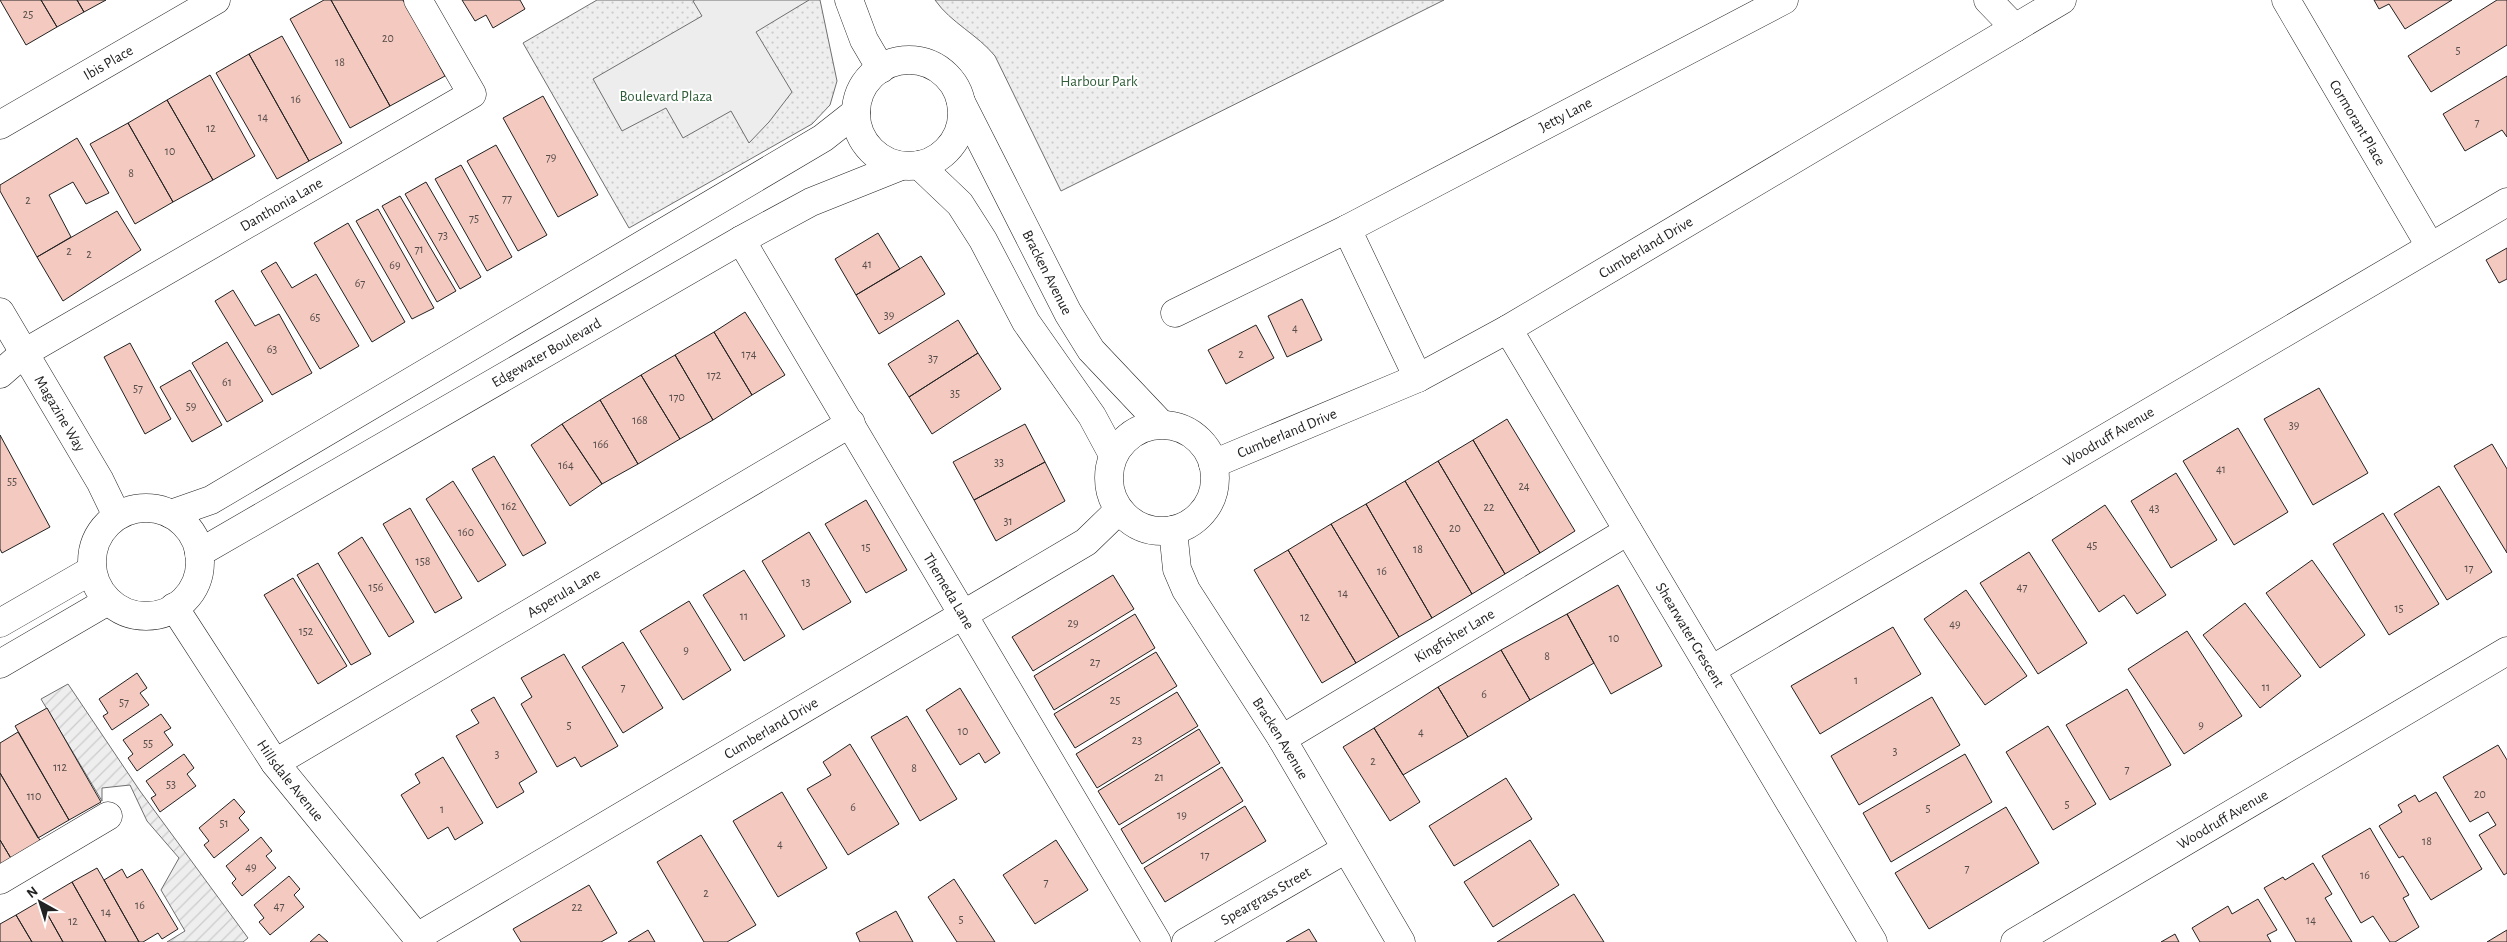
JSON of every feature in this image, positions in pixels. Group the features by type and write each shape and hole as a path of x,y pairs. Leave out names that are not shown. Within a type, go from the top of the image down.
{"street":[{"name":"Ibis Place","path":"0,125 216,0"},
{"name":"Danthonia Lane","path":"0,374 24,353 472,94 418,0"},
{"path":"849,0 864,40 881,68"},
{"name":"Jetty Lane","path":"1175,313 1347,229 1784,0"},
{"path":"1988,0 2015,28"},
{"name":"Cumberland Drive","path":"1213,464 1418,378 1508,329 2062,0"},
{"name":"Cormorant Place","path":"2286,0 2430,246"},
{"path":"917,61 934,67 954,85 961,102 961,121 956,138 936,159 910,165 883,160 867,146 858,130 856,112 860,94 869,78 881,68 898,62 917,61"},
{"name":"Bracken Avenue","path":"961,102 1091,350 1161,424"},
{"path":"171,514 210,500 823,138 856,112"},
{"path":"910,165 960,204 984,240 1026,322 1092,416 1113,455"},
{"name":"Edgewater Boulevard","path":"199,553 741,240 811,202 910,165"},
{"name":"Woodruff Avenue","path":"1711,670 2507,202"},
{"path":"1347,229 1418,378"},
{"name":"Themeda Lane","path":"741,240 1157,942"},
{"name":"Magazine Way","path":"0,312 100,481 117,516"},
{"name":"Shearwater Crescent","path":"1508,329 1873,942"},
{"name":"Asperula Lane","path":"276,763 850,423"},
{"path":"1161,424 1179,427 1196,436 1208,450 1213,464 1215,482 1208,504 1196,518 1173,530 1154,531 1137,525 1119,510 1111,494 1108,475 1113,455 1124,440 1139,429 1161,424"},
{"path":"154,508 171,514 186,526 193,536 199,553 199,572 192,590 174,607 162,614 143,616 125,612 108,601 96,585 92,570 92,552 100,534 117,516 134,509 154,508"},
{"name":"Cumberland Drive","path":"419,940 1086,542 1119,510"},
{"name":"Bracken Avenue","path":"1173,530 1177,569 1186,590 1282,739 1400,942"},
{"name":"Kingfisher Lane","path":"1282,739 1628,531"},
{"path":"0,623 92,570"},
{"path":"0,664 108,601"},
{"name":"Hillsdale Avenue","path":"174,607 276,763 419,940"},
{"name":"Woodruff Avenue","path":"2015,942 2507,651"},
{"path":"0,880 108,816"},
{"name":"Speargrass Street","path":"1186,942 1346,849"}],"green space":[{"name":"Boulevard Plaza","path":"597,0 820,0 837,81 830,105 812,124 629,228 523,43"},
{"name":"Harbour Park","path":"935,0 1444,0 1061,191 995,56 941,8"},
{"path":"68,684 140,791 248,938 243,942 167,942 185,931 161,890 179,858 147,821 130,785 102,788 102,801 41,699"}],"shaded area":[{"path":"809,0 756,32 792,92 769,122 749,143 731,111 683,138 666,108 622,131 593,79 702,16 693,1"}],"building":[{"path":"0,0 41,0 57,27 26,45"},
{"path":"41,0 77,0 84,12 57,27"},
{"path":"77,0 106,0 84,12"},
{"path":"324,0 331,0 390,106 350,128 290,19"},
{"path":"331,0 403,0 445,76 390,106"},
{"path":"462,0 520,0 525,9 493,28 486,15 475,21"},
{"path":"2374,0 2452,0 2405,29 2389,4 2379,9"},
{"path":"2497,0 2507,0 2507,45 2431,92 2408,56"},
{"path":"282,36 342,143 309,161 249,54"},
{"path":"249,54 309,161 277,179 216,73"},
{"path":"210,75 255,156 213,180 167,100"},
{"path":"2507,76 2507,137 2502,130 2465,151 2443,114"},
{"path":"543,96 598,195 558,217 503,118"},
{"path":"167,100 213,180 173,202 128,123"},
{"path":"128,123 173,202 135,224 90,144"},
{"path":"77,138 109,193 86,204 73,182 49,195 71,237 37,257 0,191 0,185"},
{"path":"496,145 547,235 518,251 467,161"},
{"path":"461,165 512,257 487,271 435,179"},
{"path":"426,182 481,277 460,289 405,194"},
{"path":"400,196 456,291 437,302 382,206"},
{"path":"378,209 434,308 412,319 356,221"},
{"path":"117,211 141,250 63,301 37,257"},
{"path":"348,223 405,322 372,342 314,243"},
{"path":"878,233 900,269 856,295 835,259"},
{"path":"2507,248 2507,279 2499,283 2486,260"},
{"path":"921,256 945,294 879,334 856,295"},
{"path":"276,262 292,288 316,274 359,346 320,369 261,271"},
{"path":"233,290 255,326 279,314 312,373 272,395 215,301"},
{"path":"1302,299 1322,340 1287,357 1268,316"},
{"path":"745,312 785,375 752,395 714,332"},
{"path":"958,320 978,353 909,397 888,364"},
{"path":"1256,325 1274,358 1226,384 1208,350"},
{"path":"714,332 752,395 713,420 675,355"},
{"path":"227,342 263,401 227,422 192,363"},
{"path":"130,343 171,419 145,434 104,357"},
{"path":"978,353 1001,389 932,434 909,397"},
{"path":"675,355 713,420 680,439 641,375"},
{"path":"190,370 222,425 192,442 160,387"},
{"path":"641,375 680,439 638,464 600,400"},
{"path":"2319,388 2368,473 2313,505 2264,419"},
{"path":"600,400 638,464 602,484 562,424"},
{"path":"1507,419 1575,531 1540,553 1473,440"},
{"path":"562,424 602,484 570,506 531,445"},
{"path":"1025,424 1045,462 974,500 953,462"},
{"path":"2238,428 2288,512 2234,545 2183,461"},
{"path":"0,435 50,527 2,553 0,549"},
{"path":"1473,440 1540,553 1505,574 1438,461"},
{"path":"2492,444 2507,469 2507,553 2454,466"},
{"path":"494,456 546,543 523,556 472,469"},
{"path":"1438,461 1505,574 1472,594 1405,481"},
{"path":"1045,462 1065,501 996,541 974,500"},
{"path":"2176,473 2217,540 2171,568 2131,501"},
{"path":"453,481 506,565 478,582 426,499"},
{"path":"1405,481 1472,594 1432,618 1366,504"},
{"path":"2439,486 2492,572 2447,600 2394,514"},
{"path":"866,500 907,570 866,593 825,524"},
{"path":"1366,504 1432,618 1399,637 1331,524"},
{"path":"2105,505 2166,595 2137,614 2124,595 2099,612 2052,540"},
{"path":"410,508 462,598 435,613 383,524"},
{"path":"2383,513 2439,604 2389,635 2333,544"},
{"path":"1331,524 1399,637 1356,663 1288,550"},
{"path":"809,532 851,602 803,630 762,561"},
{"path":"362,537 414,622 389,637 338,553"},
{"path":"1288,550 1356,663 1322,683 1254,570"},
{"path":"2029,552 2087,643 2038,674 1980,583"},
{"path":"2312,560 2365,635 2320,668 2266,593"},
{"path":"318,563 371,654 351,665 297,575"},
{"path":"744,570 785,636 744,661 703,595"},
{"path":"1113,575 1134,609 1033,671 1012,637"},
{"path":"293,578 347,666 318,684 264,595"},
{"path":"1618,585 1662,666 1611,694 1567,614"},
{"path":"1966,590 2027,676 1985,705 1924,619"},
{"path":"689,601 731,670 683,700 640,631"},
{"path":"2245,603 2301,676 2260,708 2203,635"},
{"path":"1135,614 1155,648 1054,710 1034,676"},
{"path":"1567,614 1594,663 1530,700 1501,650"},
{"path":"1893,627 1921,674 1820,734 1791,686"},
{"path":"2187,631 2242,716 2184,754 2128,669"},
{"path":"623,642 663,708 623,733 582,667"},
{"path":"1501,650 1530,700 1468,737 1438,687"},
{"path":"1156,652 1177,686 1075,748 1054,714"},
{"path":"564,654 618,746 581,767 575,757 557,767 521,704 532,697 521,678"},
{"path":"137,673 147,688 140,693 149,705 112,730 103,716 108,713 99,699"},
{"path":"1438,687 1468,737 1403,775 1374,728"},
{"path":"960,688 1000,753 985,763 979,753 960,765 926,710"},
{"path":"2127,689 2171,765 2110,800 2066,725"},
{"path":"1177,692 1198,726 1097,788 1076,754"},
{"path":"494,697 537,772 519,783 524,792 497,808 456,736 479,723 471,710"},
{"path":"1932,697 1960,745 1859,805 1831,756"},
{"path":"47,708 101,802 69,820 15,726"},
{"path":"161,714 171,728 164,732 173,745 137,771 128,758 133,754 123,740"},
{"path":"907,716 957,799 920,821 871,737"},
{"path":"2048,726 2096,804 2053,830 2006,752"},
{"path":"1374,728 1420,802 1390,821 1343,747"},
{"path":"1199,729 1220,763 1119,825 1098,791"},
{"path":"18,732 69,820 38,838 0,773 0,743"},
{"path":"850,744 899,824 848,855 807,789 831,775 823,762"},
{"path":"2498,745 2507,760 2507,873 2504,875 2479,835 2496,825 2488,812 2470,822 2443,777"},
{"path":"184,754 194,768 187,774 196,786 160,812 151,798 156,795 146,781"},
{"path":"1965,754 1992,802 1891,862 1863,813"},
{"path":"443,757 483,823 455,840 448,827 428,839 401,795 420,783 415,774"},
{"path":"1222,767 1243,801 1142,864 1121,829"},
{"path":"0,773 41,842 12,860 0,840"},
{"path":"1506,778 1532,819 1454,866 1429,826"},
{"path":"782,792 827,868 778,897 733,821"},
{"path":"2436,792 2482,869 2431,900 2403,856 2399,858 2379,826 2402,812 2398,805 2415,795 2419,802"},
{"path":"234,799 245,812 239,818 249,830 214,858 204,845 209,841 199,828"},
{"path":"1245,806 1266,841 1165,902 1144,868"},
{"path":"2006,807 2039,863 1929,929 1895,873"},
{"path":"2370,828 2409,895 2403,898 2419,927 2395,942 2390,942 2373,916 2361,923 2322,856"},
{"path":"701,835 756,925 727,942 704,942 657,862"},
{"path":"261,837 272,851 266,856 276,868 242,896 232,883 236,879 226,866"},
{"path":"0,840 12,860 0,866"},
{"path":"1056,840 1088,890 1035,924 1003,875"},
{"path":"1530,840 1559,885 1493,927 1464,882"},
{"path":"2313,863 2332,894 2325,898 2352,942 2296,942 2264,888 2283,877 2285,880"},
{"path":"97,868 139,942 106,942 72,882"},
{"path":"122,869 127,878 142,869 178,929 162,939 158,933 143,942 139,942 104,880"},
{"path":"289,876 300,889 294,895 304,907 270,935 259,922 264,918 254,905"},
{"path":"954,879 995,942 957,942 928,897"},
{"path":"72,882 106,942 63,942 40,901"},
{"path":"589,885 617,933 601,942 521,942 513,929"},
{"path":"1574,894 1604,942 1497,942"},
{"path":"2258,899 2277,930 2267,935 2271,942 2200,942 2192,928 2228,906 2232,914"},
{"path":"40,901 63,942 32,942 16,915"},
{"path":"896,911 913,942 860,942 856,933"},
{"path":"16,915 32,942 0,942 0,924"},
{"path":"1309,929 1317,942 1286,942"},
{"path":"648,930 655,942 628,942"},
{"path":"2507,930 2507,942 2487,942"},
{"path":"319,934 328,942 310,942"},
{"path":"2175,934 2179,942 2161,942"}]}
